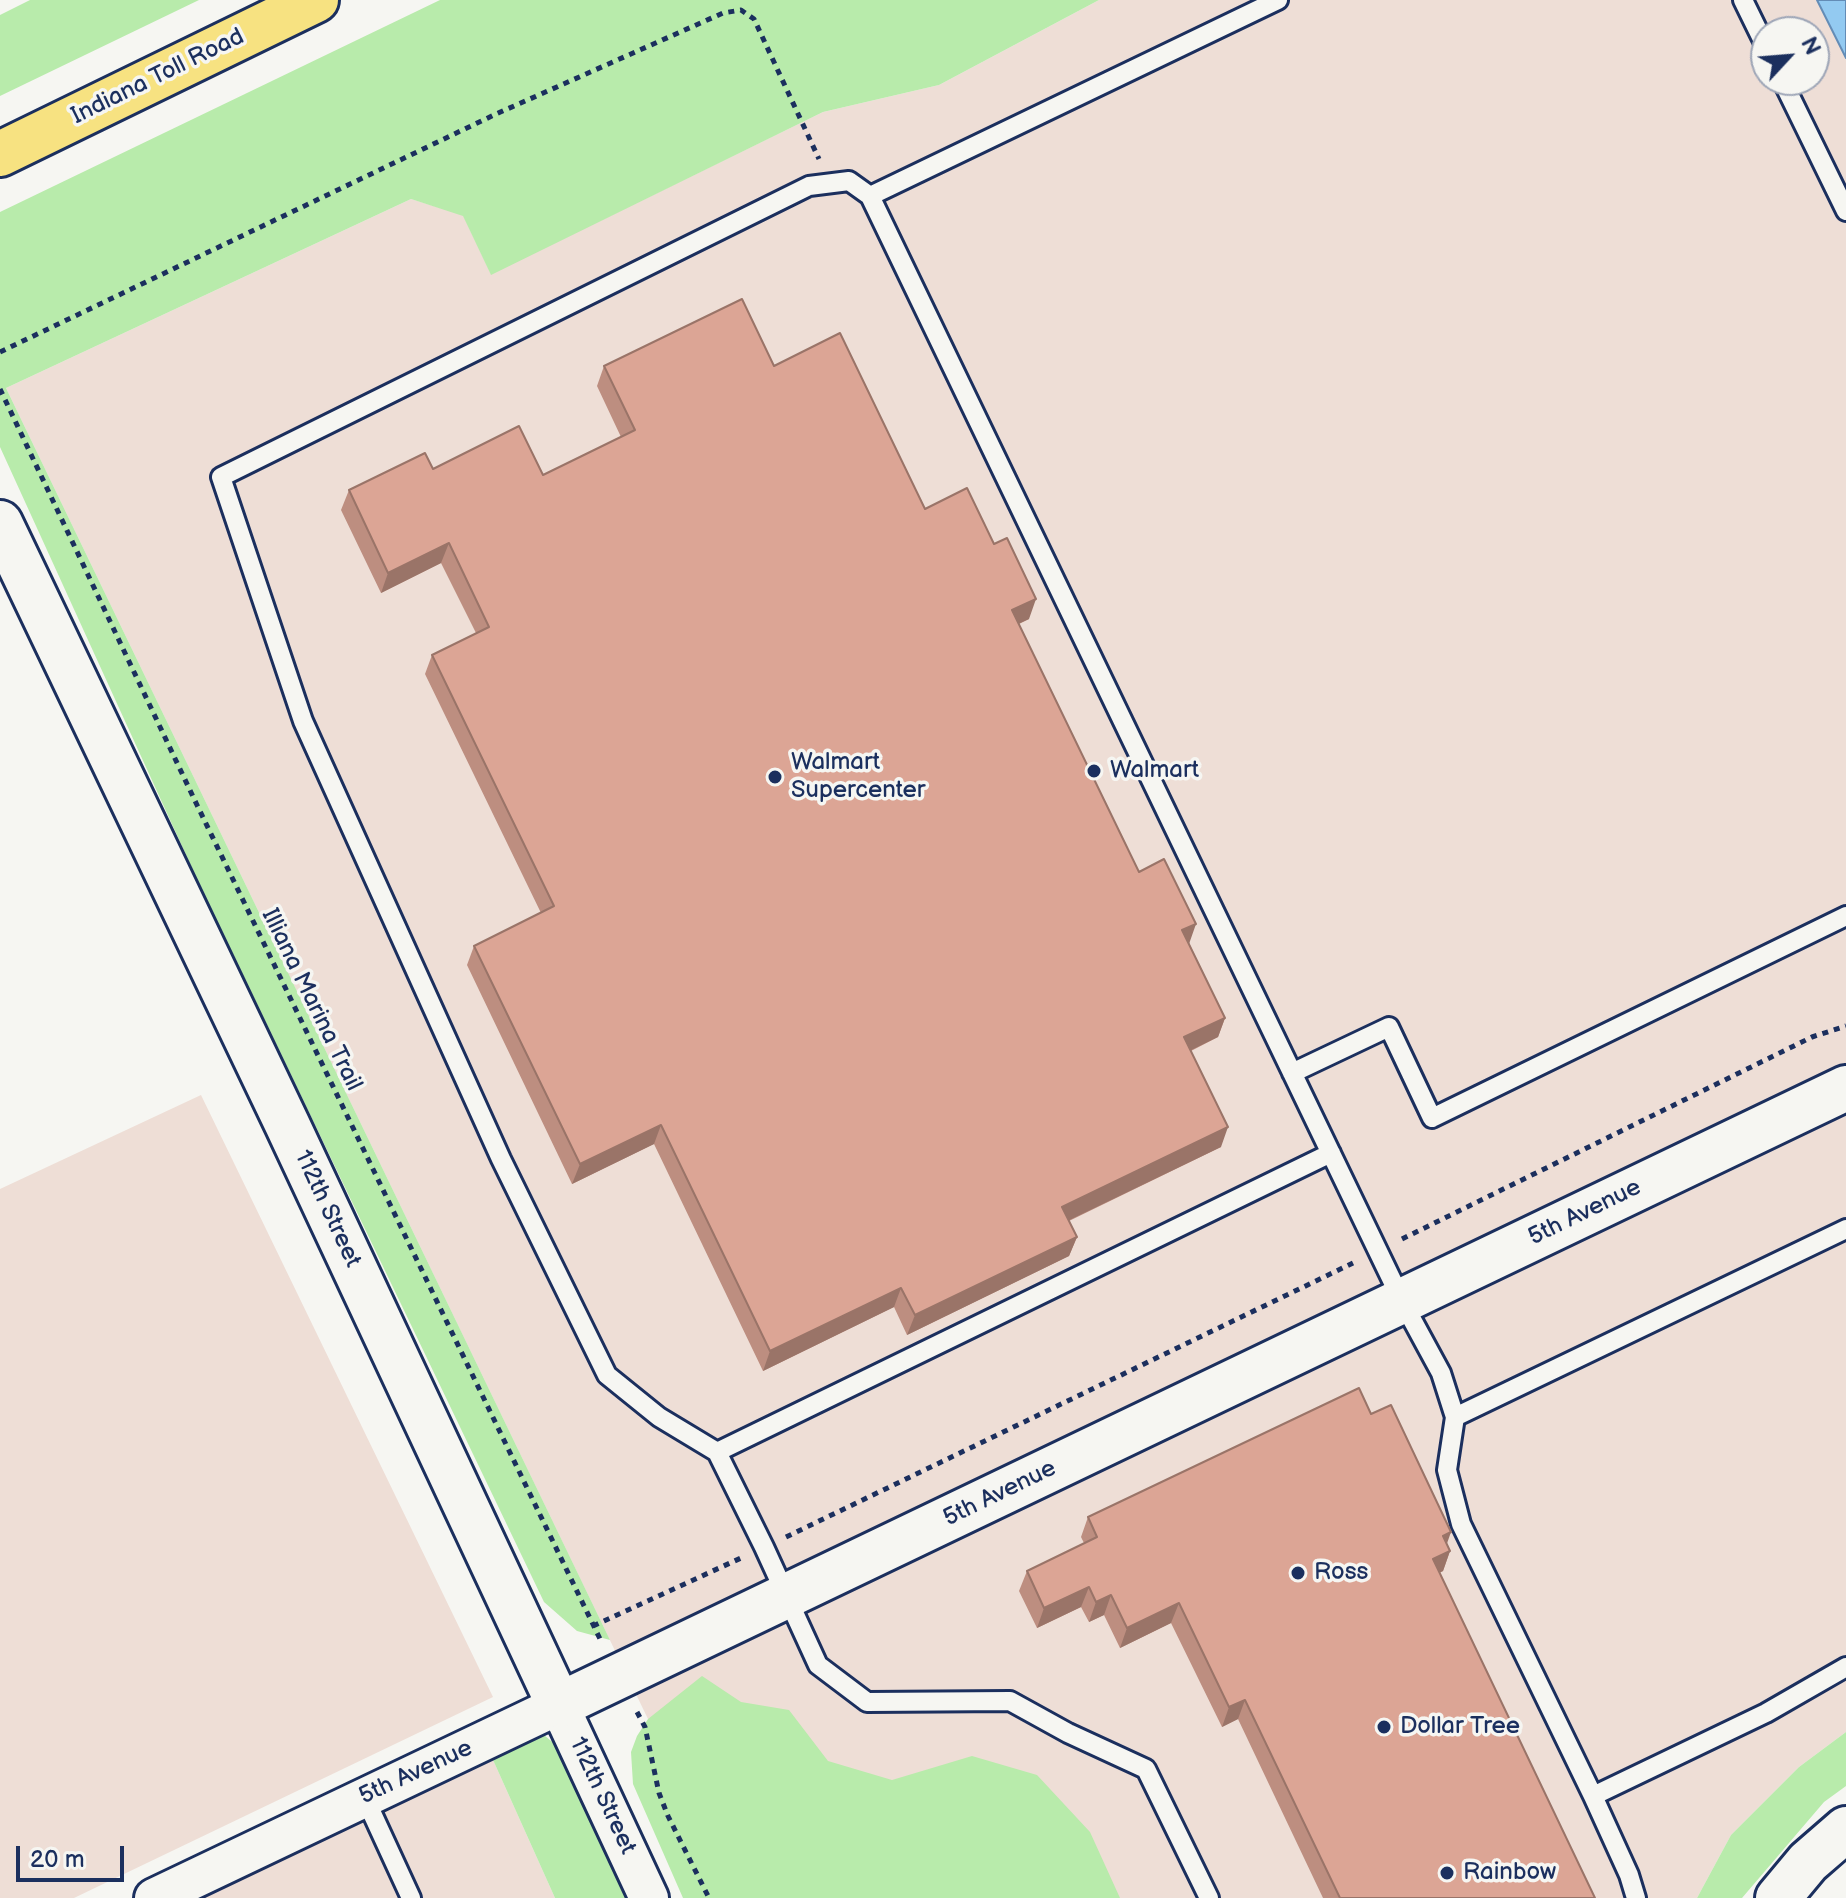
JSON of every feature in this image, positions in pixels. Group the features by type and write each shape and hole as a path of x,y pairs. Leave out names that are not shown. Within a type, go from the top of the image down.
{"highway":[{"name":"Indiana Toll Road","path":"0,154 316,0"}],"street":[{"name":"112th Street","path":"0,523 287,1124 649,1898"},
{"name":"5th Avenue","path":"154,1898 1846,1088"},
{"path":"1778,1898 1808,1862 1846,1829"}],"lane":[{"path":"870,196 1278,0"},
{"path":"1790,96 1846,211"},
{"path":"1209,1898 1146,1769 1068,1733 1010,1701 867,1702 818,1665 717,1452 659,1417 607,1375 501,1159 303,721 221,477 809,186 849,181 870,196 1402,1301 1441,1373 1455,1417 1447,1470 1461,1524 1593,1796 1629,1875 1636,1898"},
{"path":"1292,1073 1389,1027 1432,1118 1846,916"},
{"path":"717,1452 1331,1153"},
{"path":"1455,1417 1846,1229"},
{"path":"1593,1796 1766,1713 1846,1667"},
{"path":"365,1798 411,1898"}],"path":[{"path":"0,352 496,114 723,13 741,10 754,19 815,147 827,184"},
{"name":"Illiana Marina Trail","path":"0,389 597,1635"},
{"path":"1409,1235 1812,1037 1846,1026"},
{"path":"793,1533 1349,1265"},
{"path":"593,1626 741,1558"},
{"path":"645,1727 659,1793 709,1898"}],"shaded area":[{"path":"1099,0 1846,0 1846,1732 1799,1767 1731,1835 1697,1898 724,1898 648,1719 6,388 411,199 463,215 491,274 823,112 939,85"},
{"path":"201,1095 493,1697 74,1898 0,1898 0,1189"},
{"path":"489,1751 555,1898 179,1898"}],"green space":[{"path":"30,0 199,0 0,96 0,15"},
{"path":"440,0 1099,0 939,85 823,112 491,275 463,216 411,199 6,388 610,1640 577,1631 544,1602 197,879 0,447 0,212"},
{"path":"702,1676 741,1702 789,1710 828,1761 892,1780 972,1756 1037,1775 1090,1832 1120,1898 683,1898 633,1784 631,1752 648,1719"},
{"path":"1846,1732 1846,1786 1824,1802 1742,1898 1697,1898 1731,1835 1799,1767"},
{"path":"544,1735 563,1751 630,1898 555,1898 489,1751"}],"water":[{"path":"1817,0 1846,0 1846,58 1830,26 1830,16 1825,16"}],"building":[{"name":"Walmart Supercenter","path":"742,299 774,366 840,333 925,509 967,488 994,544 1007,538 1036,599 1012,610 1139,872 1164,859 1196,924 1182,930 1225,1018 1184,1037 1228,1127 1062,1207 1077,1237 915,1315 901,1288 770,1351 661,1125 580,1164 474,946 554,906 432,655 489,627 449,543 388,573 349,490 425,453 433,469 519,426 543,475 635,430 604,366"},
{"path":"1359,1388 1371,1414 1391,1405 1451,1532 1443,1536 1450,1551 1433,1559 1595,1898 1340,1898 1245,1700 1229,1707 1179,1603 1127,1628 1111,1595 1096,1602 1089,1587 1044,1608 1027,1571 1097,1537 1088,1517"}],"place":[{"name":"Walmart","path":"1094,771"},
{"name":"Walmart Supercenter","path":"775,777"},
{"name":"Ross","path":"1298,1573"},
{"name":"Dollar Tree","path":"1384,1727"},
{"name":"Rainbow","path":"1447,1873"}]}
